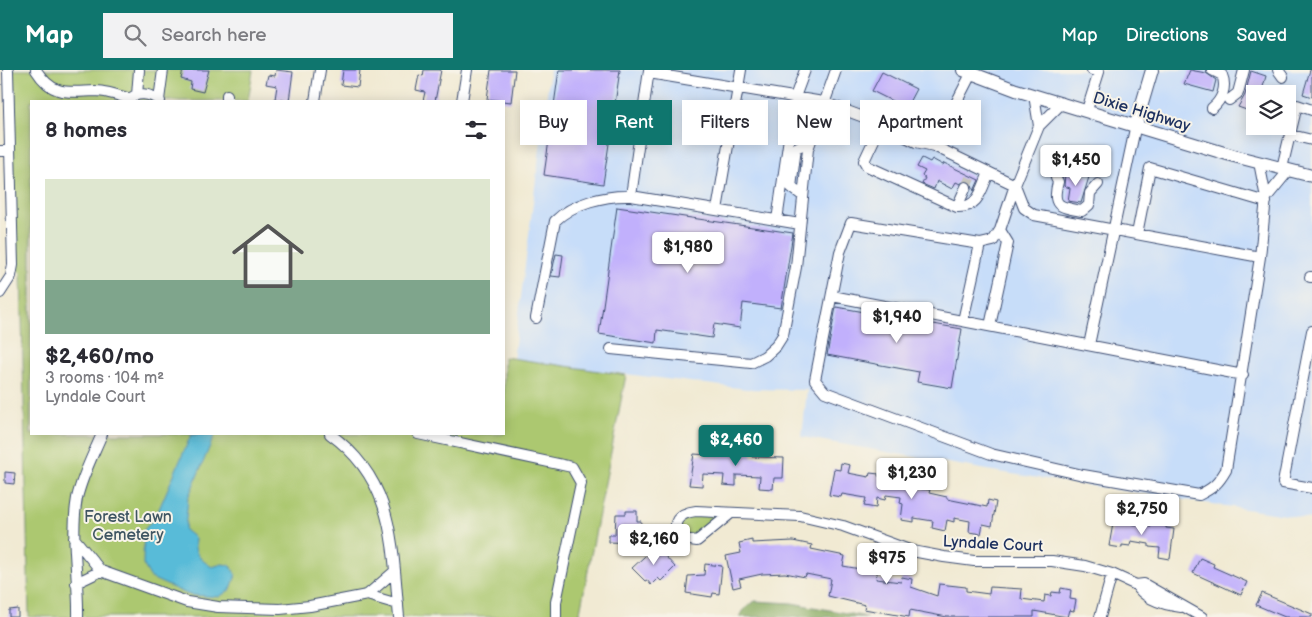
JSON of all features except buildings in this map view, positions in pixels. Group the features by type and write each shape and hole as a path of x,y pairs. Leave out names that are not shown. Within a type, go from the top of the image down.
{"main road":[{"path":"1136,124 1152,70"},
{"name":"Dixie Highway","path":"969,71 1062,104 1312,176"}],"street":[{"path":"0,293 11,276 13,265 5,151 8,70"},
{"path":"36,70 42,79 59,91 74,94 96,91 131,98 153,96 159,100"},
{"path":"131,98 139,70"},
{"path":"160,100 163,70"},
{"path":"315,100 320,70"},
{"path":"462,100 467,70"},
{"path":"717,210 741,70"},
{"path":"776,220 795,97 804,70"},
{"path":"824,100 836,70"},
{"path":"1087,110 1098,72 1092,70"},
{"path":"1212,70 1222,75 1225,86 1220,102 1212,108"},
{"path":"1229,100 1238,93 1244,70"},
{"path":"631,196 649,71 681,74 738,87 812,100"},
{"path":"934,146 969,71"},
{"path":"1034,95 1039,126"},
{"path":"1062,104 1039,126 1015,185 1000,230 993,241 980,244 851,223 840,252 815,380 825,392 991,454 1083,475 1199,495 1213,488 1218,484 1226,470 1243,375 1260,257 1266,200 1259,162"},
{"path":"1296,110 1297,105 1312,110"},
{"path":"1089,345 1136,124"},
{"path":"1266,200 1286,169 1291,135 1312,140"},
{"path":"611,349 751,363 765,356 776,346 787,322 800,224 803,196 790,187 796,148 802,145"},
{"path":"872,145 864,160 867,166 957,207 968,208 975,202 989,172"},
{"path":"930,145 1015,185 1020,201 1028,213 1260,257"},
{"path":"971,176 976,166"},
{"path":"1137,234 1150,168 1266,200"},
{"path":"1056,178 1058,182 1054,196 1056,203 1062,207 1082,211 1089,206 1090,193 1098,184"},
{"path":"957,207 966,187"},
{"path":"536,318 555,221 564,212 610,195 631,196 800,224"},
{"path":"990,326 1008,242 1000,230"},
{"path":"963,321 980,244"},
{"path":"832,296 1243,375"},
{"path":"1312,333 1307,382 1283,483 1312,488"},
{"path":"78,617 74,538 77,499 82,479 102,435"},
{"path":"331,435 347,446 368,472 386,510 391,530 399,617"},
{"path":"346,435 347,446"},
{"path":"423,435 572,467 581,483 556,602 556,617"},
{"name":"Lyndale Court","path":"730,514 697,541 683,539 677,531 677,521 685,512 772,513 824,521 891,544 944,557 974,561 1052,561 1085,566 1136,584 1144,584 1169,596 1182,607 1202,617"},
{"path":"74,538 101,571 162,594 218,607 280,609 310,606 367,594 395,570"},
{"path":"76,583 101,571"},
{"path":"1100,617 1112,574"},
{"path":"367,594 398,604"}],"shaded area":[{"path":"550,70 1312,70 1312,519 999,472 802,437 807,390 747,389 513,360 540,145 587,145 587,100 546,100"}],"green space":[{"name":"Forest Lawn Cemetery","path":"8,70 253,70 248,100 30,100 30,435 505,435 505,357 626,375 579,617 29,617 21,273 13,265"},
{"path":"688,515 722,515 694,537 686,536 681,530 681,524"},
{"path":"755,601 792,603 867,617 740,617 743,610"}],"water":[{"path":"191,435 215,435 188,498 185,530 195,538 196,552 204,561 212,567 222,564 230,565 236,575 231,589 219,597 189,595 151,578 143,564 144,530 156,516"}],"tunnel":[{"path":"966,187 971,176"}]}
